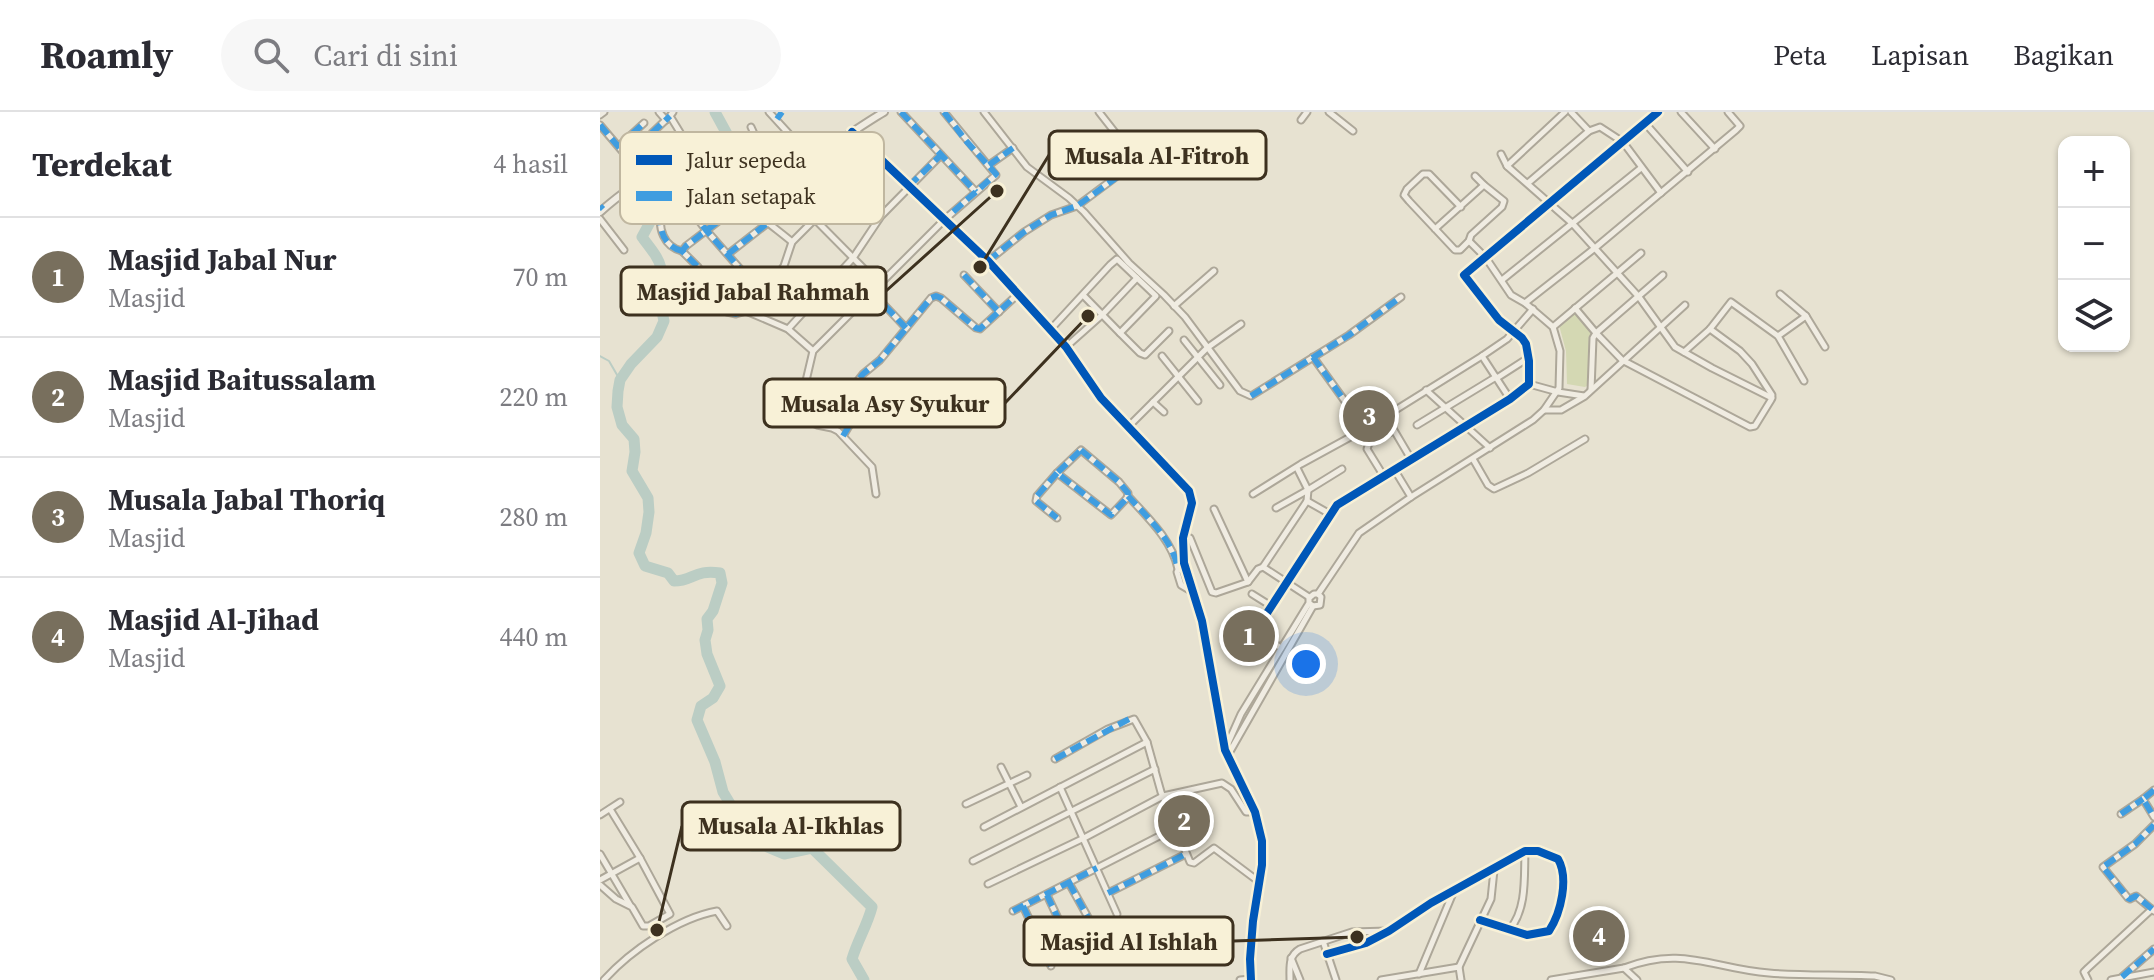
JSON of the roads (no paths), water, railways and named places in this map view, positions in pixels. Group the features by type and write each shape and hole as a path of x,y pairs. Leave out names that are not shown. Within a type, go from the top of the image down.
{"street":[{"path":"653,132 669,116 659,112"},
{"path":"769,112 788,132"},
{"path":"777,119 782,112"},
{"path":"852,132 884,112"},
{"path":"901,112 976,192"},
{"path":"876,494 872,467 843,436 832,428 806,420 800,413 813,351 944,220 996,175 944,112"},
{"path":"984,112 1027,167 1077,206 1174,306 1240,391 1251,396 1349,335 1401,297"},
{"path":"988,261 1024,232 1051,215 1077,206 1135,164 1135,158 1099,112"},
{"path":"1301,120 1307,112"},
{"path":"1329,112 1353,131"},
{"path":"1507,166 1565,112"},
{"path":"1571,112 1589,131"},
{"path":"1529,384 1527,349 1522,338 1499,320 1464,275 1658,112"},
{"path":"1681,112 1715,149"},
{"path":"1525,303 1688,172 1740,126 1728,112"},
{"path":"634,132 644,123"},
{"path":"1645,123 1688,172"},
{"path":"600,125 619,146"},
{"path":"751,127 753,132"},
{"path":"1528,183 1589,131 1600,127 1623,142 1661,193"},
{"path":"989,165 1013,148"},
{"path":"1501,154 1507,166 1572,223 1617,272 1662,326 1675,347 1772,398"},
{"path":"884,213 941,155"},
{"path":"884,162 988,261 1066,347 1101,398 1180,480 1192,497 1183,538 1181,566"},
{"path":"1502,280 1641,168"},
{"path":"1461,207 1429,174 1423,174 1404,195 1455,250 1460,250 1504,203 1475,176"},
{"path":"1435,229 1484,185"},
{"path":"601,209 620,195"},
{"path":"600,219 624,250"},
{"path":"662,224 666,241 698,267 727,312 736,314 746,311 763,295 784,266 792,242 810,224"},
{"path":"701,224 763,295"},
{"path":"682,251 714,224"},
{"path":"728,254 766,224"},
{"path":"771,224 792,242"},
{"path":"818,224 880,285"},
{"path":"788,329 853,258 876,224"},
{"path":"1226,752 1314,594 1318,594 1359,533 1533,420 1558,392 1560,351 1553,327 1511,295 1486,258 1469,241"},
{"path":"1553,327 1641,253"},
{"path":"1050,330 1117,259 1156,296 1120,333"},
{"path":"1174,306 1214,271"},
{"path":"964,275 999,312"},
{"path":"1591,390 1593,338 1596,333 1663,275"},
{"path":"1066,347 1137,278"},
{"path":"873,293 906,328"},
{"path":"1780,294 1806,316 1825,347"},
{"path":"843,436 852,421 840,408 840,403 931,298 936,296 980,329 1017,295"},
{"path":"1083,295 1140,353 1145,355 1169,331"},
{"path":"1684,352 1710,329 1731,302 1778,336 1804,381"},
{"path":"1544,410 1561,410 1585,396 1685,305"},
{"path":"1575,308 1622,360 1750,427 1760,421 1772,398"},
{"path":"1253,494 1482,356 1513,333 1533,309"},
{"path":"746,311 788,329 813,351"},
{"path":"1778,336 1806,316"},
{"path":"1129,426 1207,348 1241,324"},
{"path":"1710,329 1752,364 1772,398"},
{"path":"1184,340 1220,385"},
{"path":"1162,356 1198,401"},
{"path":"1482,356 1510,399"},
{"path":"1313,357 1365,429"},
{"path":"1417,425 1528,358"},
{"path":"1529,384 1585,396"},
{"path":"1256,630 1337,505 1510,399 1529,384"},
{"path":"1426,390 1490,448"},
{"path":"1153,402 1164,412"},
{"path":"1385,415 1411,459"},
{"path":"1383,475 1367,449 1369,443 1393,431"},
{"path":"1473,459 1488,485 1494,489 1585,439"},
{"path":"1057,518 1036,501 1037,496 1081,450 1119,482 1167,541 1194,592 1226,752 1255,812 1262,841 1262,865 1252,934 1251,979 1240,980"},
{"path":"1190,538 1212,592 1248,582 1263,567 1307,501 1308,490 1297,468"},
{"path":"1276,508 1342,469"},
{"path":"1394,469 1411,497"},
{"path":"1057,473 1111,515 1128,496"},
{"path":"1307,501 1330,514"},
{"path":"1214,509 1248,582"},
{"path":"1263,567 1317,606 1321,603 1318,594"},
{"path":"1252,594 1271,606"},
{"path":"1226,752 1241,714 1311,602"},
{"path":"1234,616 1281,648"},
{"path":"1055,759 1134,719 1147,742 1163,796 1190,862 1194,863 1214,848 1258,881"},
{"path":"984,827 1147,742"},
{"path":"1001,767 1021,807"},
{"path":"973,861 1155,769"},
{"path":"966,804 1027,775"},
{"path":"988,884 1163,796 1222,783 1231,789 1246,812 1255,812"},
{"path":"1060,787 1117,914"},
{"path":"2121,814 2154,790"},
{"path":"2143,799 2154,817"},
{"path":"600,815 620,802"},
{"path":"600,854 643,926 670,914 610,809"},
{"path":"2088,980 2084,972 2153,910 2136,896 2128,898 2103,867 2135,844 2154,825"},
{"path":"1013,911 1175,828"},
{"path":"1327,954 1361,946 1525,851 1533,850 1558,859 1562,868 1562,890 1558,912 1549,931 1527,935 1480,920"},
{"path":"1510,929 1520,908 1525,851"},
{"path":"1108,893 1186,854"},
{"path":"632,907 616,899 600,882 612,872 640,858"},
{"path":"1461,980 1459,967 1493,891 1494,869"},
{"path":"1069,883 1100,939"},
{"path":"1419,974 1453,892"},
{"path":"1047,895 1073,950"},
{"path":"1023,906 1051,966"},
{"path":"604,980 631,954 697,916 717,911 727,926"},
{"path":"1290,980 1291,957 1300,949 1355,931 1389,931"},
{"path":"1323,941 1336,980"},
{"path":"2122,977 2154,949"},
{"path":"1291,957 1300,980"},
{"path":"1551,980 1577,978 1669,957 1697,959 1766,973 1875,976 1891,980"},
{"path":"1381,980 1459,967"},
{"path":"1624,968 1637,980"},
{"path":"2111,980 2154,972"}],"waterway":[{"path":"715,112 726,132"},
{"path":"649,224 642,237 661,267 653,301 661,307 664,321 657,337 620,380 617,407 622,425 634,439 632,471 648,498 646,533 639,553 645,566 668,573 674,581 699,574 720,573 722,583 713,611 707,619 705,640 707,654 720,686 713,698 701,706 697,720 715,762 723,792 745,820 745,834 752,846 765,846 784,854 812,848 872,907 852,959 864,980"},
{"path":"600,356 609,361 620,380"}],"place":[{"name":"Masjid Jabal Rahmah","path":"997,191"},
{"name":"Musala Al-Fitroh","path":"980,267"},
{"name":"Musala Asy Syukur","path":"1088,316"},
{"name":"Musala Jabal Thoriq","path":"1369,416"},
{"name":"Masjid Jabal Nur","path":"1249,636"},
{"name":"Masjid Baitussalam","path":"1184,821"},
{"name":"Musala Al-Ikhlas","path":"657,930"},
{"name":"Masjid Al-Jihad","path":"1599,936"},
{"name":"Masjid Al Ishlah","path":"1357,937"}]}
